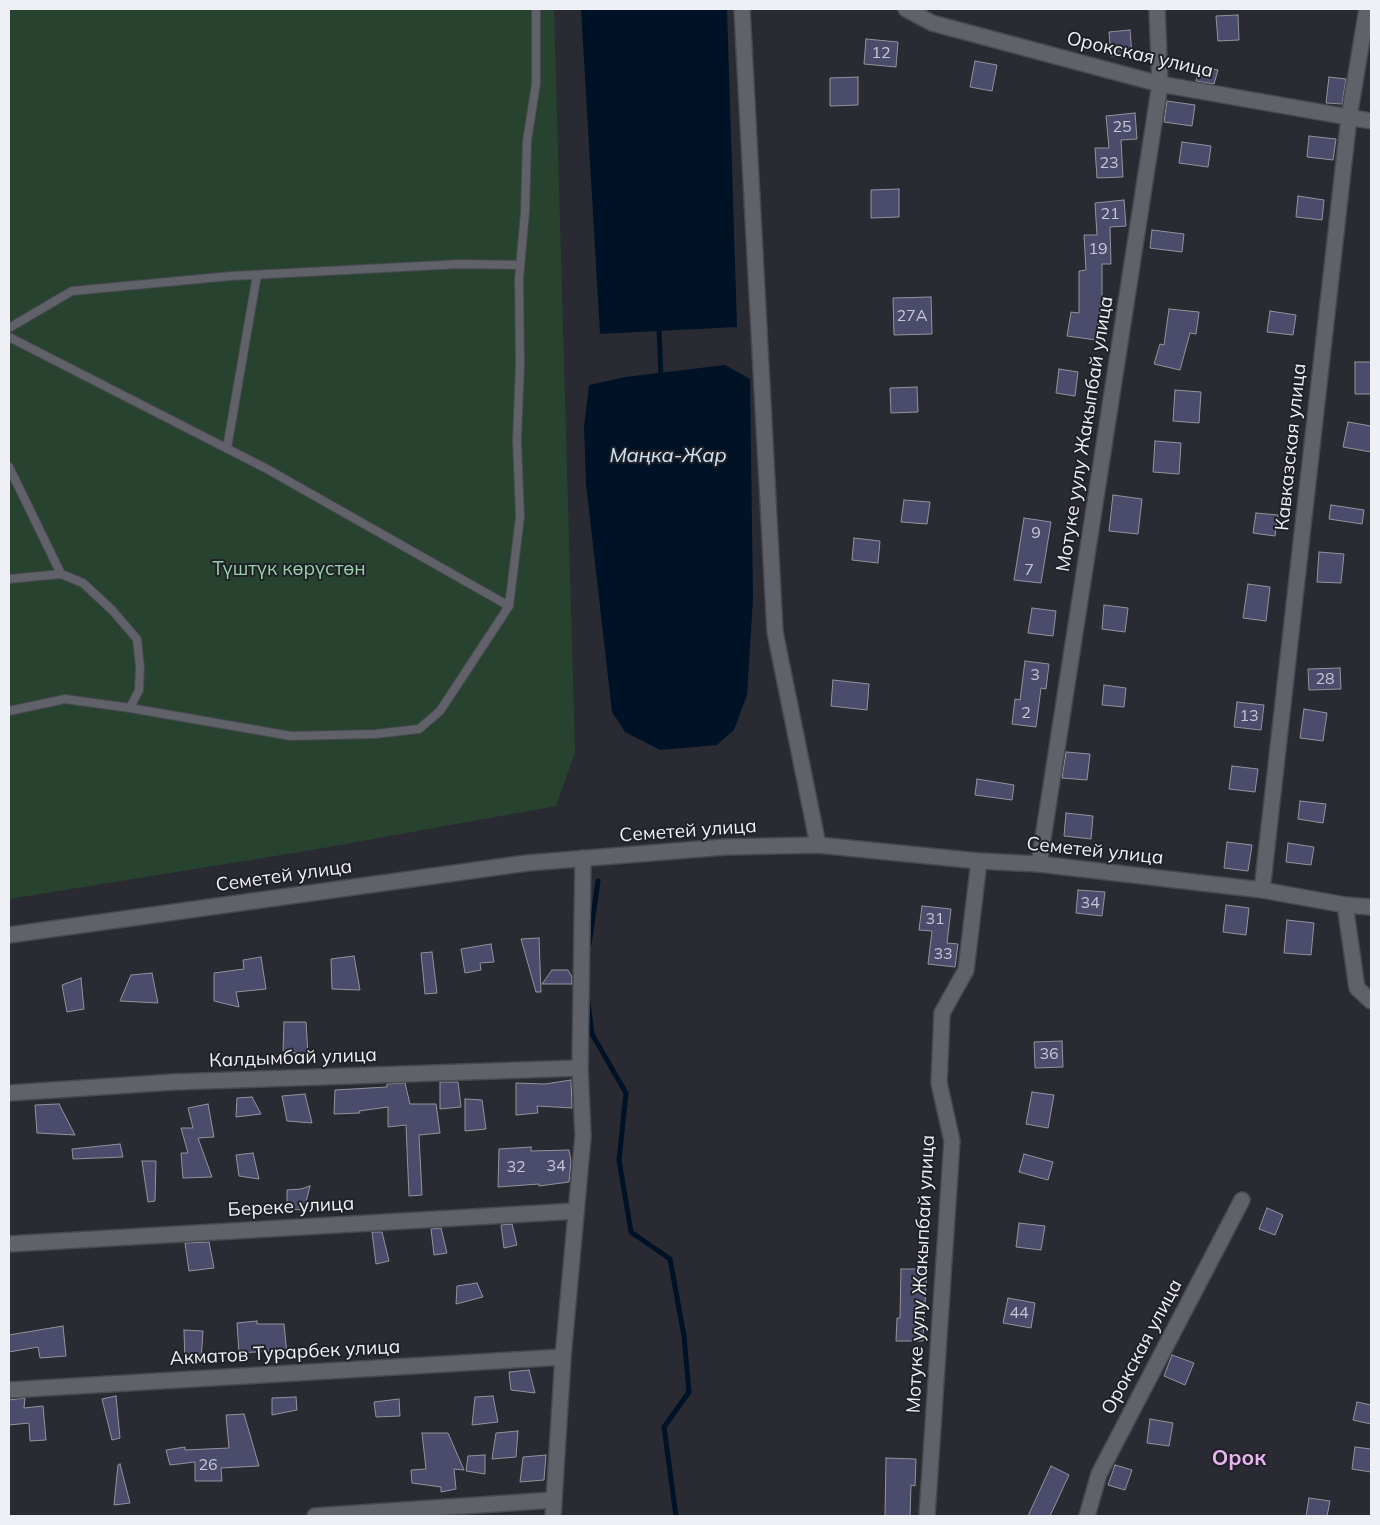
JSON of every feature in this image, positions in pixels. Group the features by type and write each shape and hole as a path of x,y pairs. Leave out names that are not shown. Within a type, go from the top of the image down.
{"street":[{"path":"742,9 775,632 818,845"},
{"name":"Орокская улица","path":"906,9 932,23 1160,84 1371,121"},
{"name":"Мотуке уулу Жакыпбай улица","path":"1039,864 1160,84 1157,9"},
{"name":"Кавказская улица","path":"1262,890 1348,117 1367,9"},
{"name":"Семетей улица","path":"9,935 527,863 725,847 818,845 979,861 1039,864 1262,890 1345,905 1371,907"},
{"path":"553,1516 563,1357 583,1136 580,1068 583,858"},
{"name":"Мотуке уулу Жакыпбай улица","path":"927,1516 952,1141 939,1083 942,1013 966,970 979,861"},
{"path":"1345,905 1357,988 1371,1001"},
{"name":"Калдымбай улица","path":"9,1093 174,1082 580,1068"},
{"name":"Орокская улица","path":"1087,1516 1099,1474 1242,1200"},
{"name":"Береке улица","path":"9,1244 576,1211"},
{"name":"Акматов Турарбек улица","path":"9,1390 563,1357"},
{"path":"315,1516 554,1500"}],"lane":[{"path":"9,711 65,699 130,708 291,736 374,734 419,729 440,711 509,606 520,517 517,440 520,365 520,265 525,212 528,141 536,84 536,9"},
{"path":"9,328 72,291 257,274 460,264 520,265"},
{"path":"227,448 257,274"},
{"path":"9,337 227,448 509,606"},
{"path":"9,467 61,574"},
{"path":"9,579 61,574 83,584 112,610 137,639 140,667 139,690 130,708"}],"green space":[{"name":"Түштүк көрүстөн","path":"9,9 554,9 575,752 556,806 312,850 9,899"}],"water":[{"path":"581,9 727,9 737,327 600,334"},
{"name":"Маңка-Жар","path":"725,365 750,379 753,599 747,695 734,730 717,745 660,750 625,732 612,712 586,484 584,427 589,385 625,377"}],"building":[{"path":"1238,15 1239,40 1218,41 1216,16"},
{"path":"1130,30 1132,55 1111,56 1109,32"},
{"path":"866,39 898,42 896,67 864,64"},
{"path":"975,61 997,65 992,91 970,87"},
{"path":"1199,66 1218,70 1214,84 1196,81"},
{"path":"858,77 858,105 830,106 830,78"},
{"path":"1329,77 1346,79 1342,104 1326,103"},
{"path":"1167,101 1195,105 1192,126 1164,122"},
{"path":"1135,113 1137,139 1121,140 1123,177 1097,178 1095,148 1109,148 1106,116"},
{"path":"1309,136 1336,139 1333,160 1307,157"},
{"path":"1182,142 1211,146 1208,167 1179,163"},
{"path":"899,189 899,217 871,218 871,190"},
{"path":"1298,196 1324,200 1322,220 1296,217"},
{"path":"1124,200 1126,226 1110,227 1111,264 1102,264 1102,299 1096,340 1067,336 1071,312 1079,313 1079,271 1086,270 1084,235 1097,235 1095,203"},
{"path":"1152,230 1184,234 1182,252 1150,248"},
{"path":"931,297 932,334 894,335 893,298"},
{"path":"1169,309 1199,312 1196,334 1190,333 1180,370 1154,364 1160,344 1164,345"},
{"path":"1270,311 1296,315 1293,335 1267,332"},
{"path":"1355,362 1371,362 1371,394 1355,394"},
{"path":"1059,369 1078,372 1075,396 1056,393"},
{"path":"917,387 918,412 891,413 890,388"},
{"path":"1175,390 1201,392 1199,423 1173,421"},
{"path":"1348,422 1371,426 1371,452 1343,447"},
{"path":"1155,441 1181,443 1179,474 1153,472"},
{"path":"1113,495 1142,499 1138,534 1109,531"},
{"path":"904,500 930,502 927,524 901,522"},
{"path":"1331,505 1364,510 1362,524 1329,519"},
{"path":"1256,513 1278,515 1275,536 1253,533"},
{"path":"1024,518 1051,522 1041,583 1014,580"},
{"path":"854,538 880,541 878,563 852,560"},
{"path":"1319,552 1344,554 1341,583 1317,582"},
{"path":"1248,584 1270,587 1266,621 1243,618"},
{"path":"1104,605 1128,608 1125,632 1102,629"},
{"path":"1032,608 1056,611 1053,636 1028,633"},
{"path":"1025,661 1049,664 1046,689 1041,688 1036,727 1012,724 1015,699 1020,700"},
{"path":"1340,668 1341,689 1309,690 1308,669"},
{"path":"833,680 869,684 867,710 831,706"},
{"path":"1104,685 1126,688 1124,707 1102,705"},
{"path":"1237,702 1264,705 1261,730 1234,727"},
{"path":"1304,709 1327,713 1323,741 1300,738"},
{"path":"1066,752 1090,754 1087,780 1062,778"},
{"path":"1232,766 1258,769 1255,792 1229,789"},
{"path":"977,779 1014,785 1012,800 975,795"},
{"path":"1300,801 1326,804 1323,823 1298,819"},
{"path":"1066,813 1093,816 1091,839 1064,836"},
{"path":"1227,842 1252,845 1248,871 1224,868"},
{"path":"1288,843 1314,847 1311,865 1286,862"},
{"path":"1078,890 1105,892 1102,916 1076,913"},
{"path":"1226,905 1249,908 1246,935 1223,932"},
{"path":"922,906 951,909 947,943 958,944 955,967 928,964 932,931 919,930"},
{"path":"1287,920 1314,923 1311,955 1284,953"},
{"path":"539,938 541,992 536,992 521,939"},
{"path":"491,944 494,962 480,963 481,970 465,973 461,949"},
{"path":"432,952 437,993 425,994 421,953"},
{"path":"354,956 360,990 332,989 331,959"},
{"path":"261,957 266,989 236,992 239,1007 214,1001 214,973 244,969 243,960"},
{"path":"552,970 568,970 572,977 572,984 542,984"},
{"path":"152,973 158,1003 120,1001 131,975"},
{"path":"81,978 84,1009 67,1012 62,985"},
{"path":"284,1022 306,1022 308,1055 283,1051"},
{"path":"1062,1041 1063,1067 1035,1068 1034,1042"},
{"path":"571,1080 572,1108 537,1106 538,1113 516,1115 516,1083 545,1084"},
{"path":"440,1082 458,1082 461,1107 440,1109"},
{"path":"405,1083 410,1104 436,1104 440,1133 419,1135 422,1195 409,1196 406,1125 388,1127 388,1107 359,1111 360,1113 334,1114 335,1090 387,1087 387,1084"},
{"path":"1032,1092 1054,1095 1048,1128 1026,1124"},
{"path":"305,1094 312,1123 287,1121 282,1096"},
{"path":"252,1097 261,1114 236,1117 237,1098"},
{"path":"465,1099 482,1100 486,1129 465,1131"},
{"path":"59,1104 75,1135 37,1133 35,1105"},
{"path":"208,1104 214,1137 198,1138 212,1177 183,1178 181,1153 188,1153 181,1128 193,1128 188,1108"},
{"path":"120,1144 123,1157 73,1159 72,1149"},
{"path":"531,1147 531,1151 569,1150 571,1161 569,1182 539,1186 539,1184 498,1187 499,1149"},
{"path":"253,1153 259,1179 239,1176 236,1155"},
{"path":"1024,1154 1053,1162 1048,1180 1019,1172"},
{"path":"142,1161 156,1161 155,1201 148,1202"},
{"path":"310,1186 304,1210 287,1209 287,1190"},
{"path":"1267,1208 1283,1215 1275,1235 1259,1229"},
{"path":"1019,1223 1045,1226 1041,1250 1016,1247"},
{"path":"512,1224 517,1245 504,1248 501,1225"},
{"path":"441,1228 447,1253 434,1255 431,1229"},
{"path":"372,1232 382,1232 389,1261 376,1264"},
{"path":"209,1242 214,1268 189,1271 185,1243"},
{"path":"901,1269 927,1269 923,1341 896,1341 897,1318 900,1318"},
{"path":"477,1283 483,1297 456,1304 457,1286"},
{"path":"1008,1298 1035,1303 1031,1328 1003,1323"},
{"path":"257,1321 257,1324 284,1324 287,1354 272,1355 272,1351 239,1353 237,1323"},
{"path":"63,1326 66,1356 40,1358 38,1347 9,1352 9,1335"},
{"path":"184,1330 203,1331 201,1361 185,1363"},
{"path":"1172,1355 1194,1363 1185,1385 1164,1376"},
{"path":"529,1370 535,1393 511,1390 509,1372"},
{"path":"116,1396 120,1438 112,1440 102,1399"},
{"path":"493,1396 498,1422 472,1425 475,1397"},
{"path":"296,1397 297,1410 272,1415 272,1398"},
{"path":"25,1398 24,1408 43,1406 46,1440 30,1441 29,1423 9,1425 9,1400"},
{"path":"399,1399 400,1416 376,1417 374,1402"},
{"path":"1357,1402 1371,1405 1371,1424 1353,1420"},
{"path":"244,1414 259,1466 221,1468 222,1481 195,1481 195,1462 170,1465 166,1450 185,1447 185,1450 229,1448 226,1415"},
{"path":"1150,1419 1173,1423 1169,1446 1147,1443"},
{"path":"518,1431 516,1457 492,1459 496,1433"},
{"path":"422,1433 448,1433 464,1470 454,1469 456,1489 441,1492 441,1487 412,1483 411,1470 426,1469"},
{"path":"1355,1447 1371,1449 1371,1472 1352,1469"},
{"path":"485,1455 485,1474 466,1471 468,1456"},
{"path":"546,1455 544,1480 520,1482 523,1457"},
{"path":"886,1458 916,1459 915,1486 911,1485 910,1516 885,1516"},
{"path":"120,1464 130,1503 114,1505 118,1465"},
{"path":"1115,1465 1132,1470 1125,1490 1108,1485"},
{"path":"1051,1466 1069,1475 1050,1516 1028,1516"},
{"path":"1309,1498 1330,1501 1327,1516 1306,1516"}],"waterway":[{"path":"659,327 661,378"},
{"path":"589,945 598,881"},
{"path":"588,1003 592,1034 626,1093 619,1160 631,1232 670,1259 684,1336 689,1392 664,1427 676,1516"}],"district":[{"name":"Орок","path":"1239,1459"}]}
